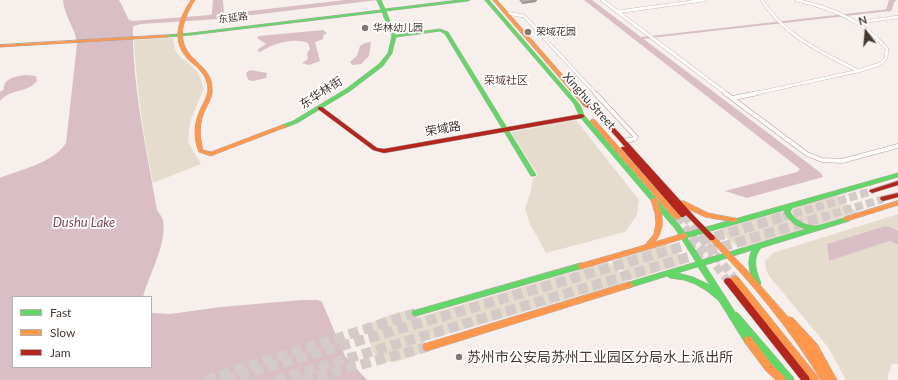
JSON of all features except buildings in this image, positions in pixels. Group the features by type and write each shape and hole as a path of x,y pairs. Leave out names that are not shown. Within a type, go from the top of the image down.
{"main road":[{"path":"181,33 193,0"},
{"path":"185,19 196,0"},
{"path":"379,0 394,36 440,30 447,33 533,175"},
{"name":"东延路","path":"383,9 444,0"},
{"name":"东延路","path":"0,44 140,37 468,0"},
{"name":"Xinghu Street","path":"487,0 576,104 680,216 585,103 495,0"},
{"name":"东华林街","path":"181,33 180,42 183,50 201,66 210,80 208,98 198,121 196,136 201,151 210,154 288,126 320,108 348,90 381,65 390,53 394,36"},
{"path":"585,103 599,114 674,197 729,254 772,304 810,352 826,380"},
{"path":"576,104 582,116 684,236 721,298 790,380"},
{"name":"荣域路","path":"320,108 379,151 582,116"},
{"path":"416,313 898,175"},
{"path":"872,191 898,183"},
{"path":"883,199 898,195"},
{"path":"674,197 692,210 707,216 741,220"},
{"path":"646,247 654,241 661,224 654,200"},
{"path":"427,347 898,203"},
{"path":"789,206 787,212 793,221 803,226 814,228"},
{"path":"758,288 753,275 751,259 754,249 759,245"},
{"path":"641,281 671,275 679,275 700,282 721,298"},
{"path":"735,279 815,380"},
{"path":"728,281 806,380"},
{"path":"772,304 810,342 833,380"},
{"path":"728,307 751,345 769,368 782,380"}],"street":[{"path":"602,0 807,154 822,160 842,161 898,146"},
{"path":"616,12 704,0"},
{"path":"762,0 768,12 787,30 858,71"},
{"path":"733,98 858,71 880,64 886,58 887,49 878,36 860,22 842,14 796,0"},
{"path":"506,13 524,16 636,137 634,139 624,141"},
{"path":"860,22 898,17"}],"shaded area":[{"path":"173,38 176,51 198,73 204,88 190,122 188,142 201,164 153,183 141,112 134,40"},
{"path":"576,120 639,200 637,215 625,232 546,253 530,224 525,208 530,195 533,179 538,175 511,132"},
{"path":"836,195 858,213 813,226 795,219 791,212 793,208"},
{"path":"783,211 804,230 741,247 729,240 724,235 722,229 725,227"},
{"path":"898,214 898,231 885,226 827,244 829,261 890,241 898,245 898,364 892,364 888,374 888,380 846,380 828,347 769,276 766,270 765,261 773,253"},
{"path":"667,244 678,252 684,264 630,280 616,262 617,258"},
{"path":"607,262 618,270 623,283 424,341 426,352 401,360 392,362 382,361 373,352 368,331 374,322 387,316 413,309 416,318"}],"water":[{"name":"Dushu Lake","path":"63,0 119,0 129,20 133,21 210,15 212,14 213,0 223,0 224,14 345,0 378,0 219,19 141,24 133,26 133,49 141,119 157,210 162,217 164,230 157,259 143,296 12,296 12,368 152,368 152,313 170,314 221,307 318,300 322,302 345,356 367,380 0,380 0,178 45,161 60,150 66,143 77,44 75,33 65,12"},
{"path":"584,0 592,0 821,173 823,177 747,198 725,191 797,172 800,169"},
{"path":"323,30 327,33 323,36 323,39 315,42 320,61 309,65 302,63 308,59 307,53 310,49 308,43 302,41 283,42 270,46 260,52 257,50 266,44 257,38 259,36"},
{"path":"371,42 369,56 361,64 352,65 350,62 357,56 360,46"},
{"path":"250,70 267,73 266,78 253,81 248,80 246,73"},
{"path":"26,75 36,76 37,81 29,88 8,94 0,101 0,92 4,89 4,85 8,80"},
{"path":"885,226 898,231 898,245 890,241 829,261 827,244"}],"waterway":[{"path":"889,10 891,1 894,0"},
{"path":"642,38 889,10"}],"tunnel":[{"path":"783,217 872,191"},
{"path":"822,217 883,199"},
{"path":"684,216 735,279"},
{"path":"225,380 786,216"},
{"path":"276,380 826,216"},
{"path":"677,217 728,281"},
{"path":"206,380 416,313"},
{"path":"303,380 427,347"}],"traffic: fast":[{"path":"284,126 295,122 348,90 381,65 390,53 394,36 379,0"},
{"path":"167,36 468,0"},
{"path":"487,0 578,106"},
{"path":"394,36 440,30 447,33 533,175"},
{"path":"576,104 582,116 678,228 748,340"},
{"path":"684,236 898,175"},
{"path":"789,206 787,212 794,221 812,228"},
{"path":"701,263 847,219"},
{"path":"757,283 752,258 759,245"},
{"path":"629,285 701,263"},
{"path":"416,313 581,266"},
{"path":"670,275 677,275 691,279 710,289 721,298"},
{"path":"735,315 790,380"}],"traffic: slow":[{"path":"193,0 182,22 180,38 185,52 207,75 210,84 208,99 198,125 198,140 201,151 211,154 284,126"},
{"path":"495,0 587,106"},
{"path":"0,46 167,36"},
{"path":"593,121 677,217"},
{"path":"648,245 657,235 660,224 654,200"},
{"path":"682,203 707,215 734,220"},
{"path":"847,219 898,203"},
{"path":"581,266 684,236"},
{"path":"712,238 774,305 788,323 826,380"},
{"path":"735,279 815,380"},
{"path":"427,347 629,285"},
{"path":"790,320 814,347 833,380"},
{"path":"748,340 769,368 782,380"}],"traffic: jam":[{"path":"585,103 599,114 712,238"},
{"path":"320,108 375,149 384,151 582,116"},
{"path":"624,148 683,215"},
{"path":"872,191 898,183"},
{"path":"883,199 898,195"},
{"path":"728,281 806,380"}],"place":[{"name":"华林幼儿园","path":"365,28"},
{"name":"荣域花园","path":"528,32"},
{"name":"苏州市公安局苏州工业园区分局水上派出所","path":"459,357"}],"district":[{"name":"荣域社区","path":"506,80"}]}
